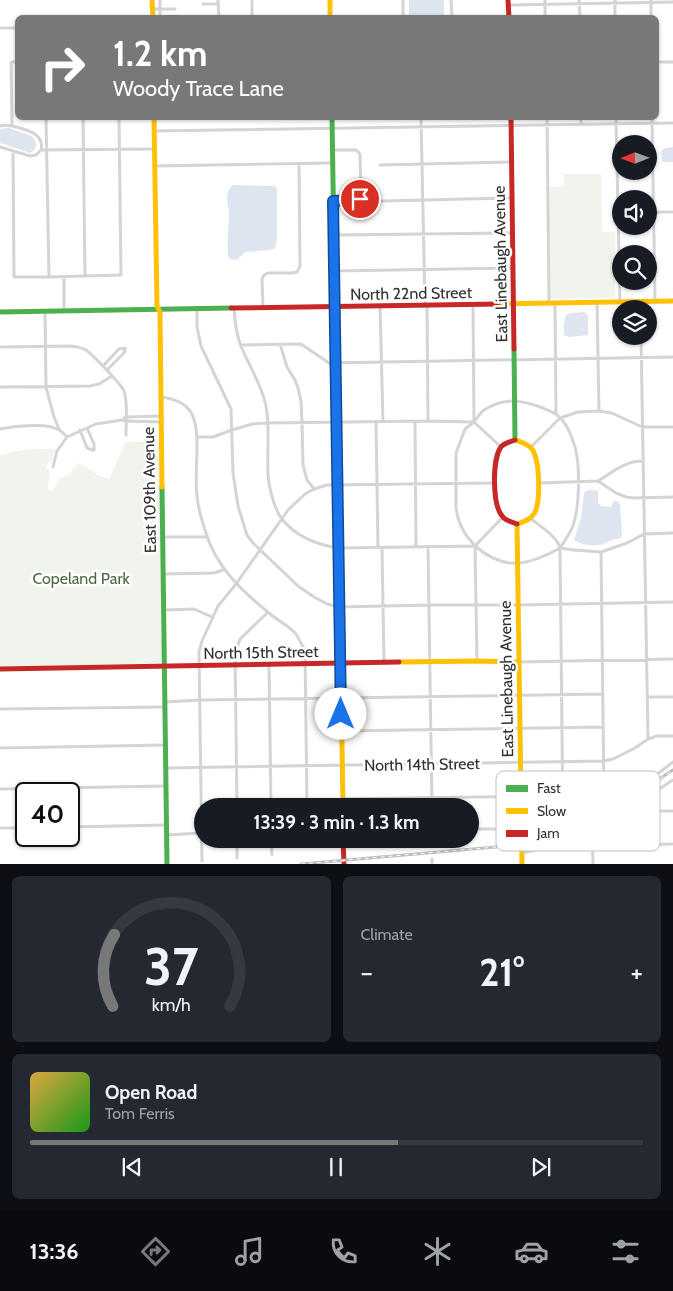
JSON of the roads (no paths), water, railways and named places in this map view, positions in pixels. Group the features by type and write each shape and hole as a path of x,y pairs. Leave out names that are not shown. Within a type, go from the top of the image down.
{"street":[{"path":"152,0 152,15"},
{"path":"160,0 160,15"},
{"path":"252,0 252,15"},
{"path":"330,0 330,15"},
{"path":"403,0 404,15"},
{"path":"451,0 452,15"},
{"path":"615,1 615,15"},
{"path":"650,1 651,15"},
{"path":"202,4 218,2 219,15"},
{"path":"509,15 509,2 673,2"},
{"path":"545,2 545,15"},
{"path":"579,2 580,15"},
{"path":"152,9 175,9"},
{"path":"0,28 15,28"},
{"path":"12,126 11,62 15,62"},
{"path":"659,62 673,62"},
{"path":"46,120 49,277"},
{"path":"83,120 86,276"},
{"path":"13,152 14,277 121,275 119,120"},
{"name":"East 109th Avenue","path":"154,120 158,309 160,312 167,864"},
{"path":"332,120 343,798"},
{"path":"421,120 428,421"},
{"name":"East Linebaugh Avenue","path":"511,120 515,440"},
{"path":"547,120 556,414"},
{"path":"616,123 619,190"},
{"path":"652,123 654,190"},
{"path":"154,131 673,123"},
{"path":"0,126 6,124 33,133 39,137 42,145 41,150 36,155 30,156 0,147"},
{"path":"41,150 154,149"},
{"path":"333,150 359,151 361,196 358,200 333,201"},
{"path":"154,166 333,162"},
{"path":"380,164 511,162"},
{"path":"263,307 262,279 264,275 268,273 297,272 300,266 299,163"},
{"path":"381,201 512,198"},
{"path":"657,212 673,212"},
{"path":"334,235 512,233"},
{"path":"620,235 620,300"},
{"path":"654,235 655,300"},
{"path":"335,271 513,268"},
{"path":"64,277 64,310"},
{"name":"North 22nd Street","path":"657,302 673,301"},
{"path":"597,303 599,411"},
{"name":"North 22nd Street","path":"0,312 612,303"},
{"path":"473,305 474,422"},
{"path":"380,306 383,422"},
{"path":"197,308 197,327 202,346 231,409 233,473 238,506 247,535 253,544 298,586 314,597 327,604 339,607 673,602"},
{"path":"234,308 237,334 266,407 268,474 271,493 281,519 295,532 309,541 339,548 475,546 502,518"},
{"path":"45,310 46,387 54,417 61,431"},
{"path":"280,344 287,366 298,388 301,401 303,465 307,480 314,489"},
{"path":"241,345 301,344 329,363 673,357"},
{"path":"641,345 648,739"},
{"path":"0,347 78,347 87,351 124,389 126,435"},
{"path":"103,366 119,349 124,348 124,353 107,370"},
{"path":"0,387 90,386 99,384 112,376"},
{"path":"161,397 180,402 190,410 196,423 197,496 201,518 207,537 223,570 236,584 295,633 305,651 307,798"},
{"path":"515,400 527,402 556,414 574,441 577,455 578,506 572,528 560,548 539,559 517,564 505,563 494,559 484,554 475,546 460,526 456,508 456,453 465,429 483,411 494,405 515,400"},
{"path":"532,447 560,418 578,412 599,411 612,413 642,427 673,427"},
{"path":"126,417 161,419"},
{"path":"53,467 57,450 67,437 80,430 102,422 161,419"},
{"path":"376,422 378,548"},
{"path":"415,422 416,547"},
{"path":"197,438 213,437 252,424 267,423 474,422 501,447"},
{"path":"0,429 24,426 55,428 67,437"},
{"path":"80,430 87,448 94,450 94,444 87,428"},
{"path":"515,440 532,447 537,457 538,483 538,504 534,514 517,524 502,518 499,513 495,483 496,460 501,447 515,440"},
{"path":"538,483 598,481 618,468 635,461 642,461"},
{"path":"598,481 626,497 673,497"},
{"path":"201,798 199,652 202,641 212,617 222,600 236,584 288,510 305,494 327,485 495,483"},
{"path":"530,518 553,538 560,548 562,771"},
{"name":"East Linebaugh Avenue","path":"517,524 520,771"},
{"path":"560,548 601,552 627,543 644,534 673,533"},
{"path":"163,537 207,537"},
{"path":"475,546 477,661"},
{"path":"428,547 432,798 496,797"},
{"path":"382,548 384,663"},
{"path":"601,552 604,771"},
{"path":"163,574 214,573 223,570"},
{"path":"163,610 194,609 212,617"},
{"path":"237,798 235,654 240,639 268,612"},
{"name":"North 15th Street","path":"0,669 673,659"},
{"path":"269,665 271,798"},
{"path":"0,709 165,704 200,700 603,694"},
{"path":"648,697 673,697"},
{"path":"341,731 603,727"},
{"name":"North 14th Street","path":"166,768 604,761 629,751 648,739 657,736 673,736"},
{"path":"0,748 165,745"},
{"path":"660,771 673,762"},
{"path":"660,788 673,780"},
{"path":"0,789 165,786"},
{"path":"660,811 673,811"},
{"path":"80,827 166,825"},
{"path":"0,828 15,828"},
{"path":"479,830 496,829"},
{"path":"166,835 194,833"},
{"path":"660,844 673,844"},
{"path":"202,848 202,861"},
{"path":"237,848 238,858"},
{"path":"272,848 272,855"},
{"path":"343,848 344,864"},
{"path":"522,853 532,851"},
{"path":"592,851 593,864"},
{"name":"East Linebaugh Avenue","path":"522,853 522,864"}],"railway":[{"path":"660,778 673,770"},
{"path":"301,864 496,847"}],"park label":[{"name":"Copeland Park","path":"81,578"}]}
